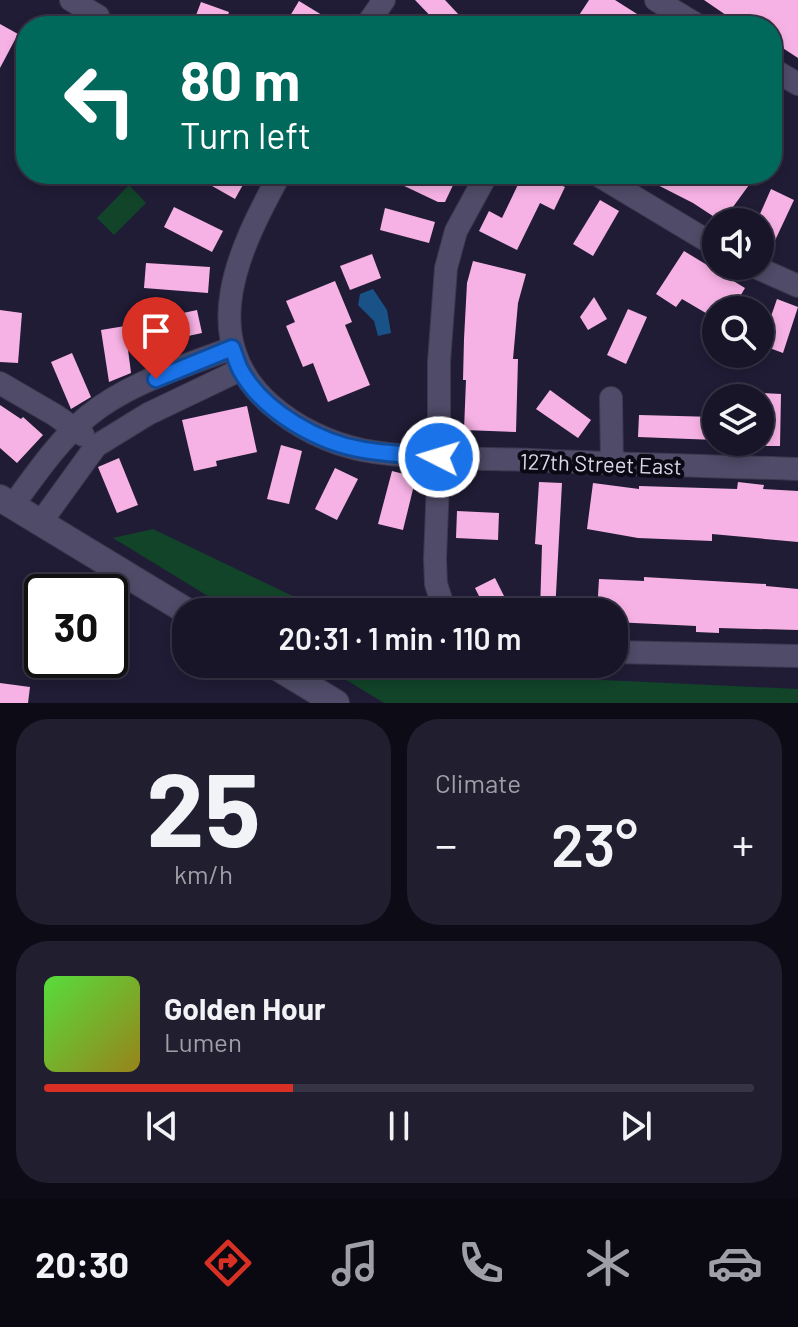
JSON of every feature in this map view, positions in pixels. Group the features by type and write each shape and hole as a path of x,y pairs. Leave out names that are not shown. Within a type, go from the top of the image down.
{"street":[{"path":"71,0 98,16"},
{"path":"656,0 682,16"},
{"path":"41,522 96,446 148,414 240,370 232,348 230,307 238,265 247,239 275,184"},
{"path":"440,598 436,584 439,362 446,268 456,231 482,184"},
{"path":"613,184 702,238"},
{"path":"774,275 798,286"},
{"path":"172,602 6,501 75,428 113,400 232,348"},
{"name":"127th Street East","path":"240,370 254,390 287,419 333,441 363,450 439,457 798,469"},
{"path":"0,383 75,428 96,446"},
{"path":"611,398 612,463"},
{"path":"628,652 798,656"},
{"path":"295,678 336,703"}],"green space":[{"path":"129,185 146,203 114,235 97,218"},
{"path":"153,529 297,598 211,598 113,538"},
{"path":"343,678 562,678 798,689 798,703 384,703"}],"water":[{"path":"373,289 387,310 391,333 378,336 374,321 358,305 360,294"}],"building":[{"path":"415,0 445,0 460,16 430,16"},
{"path":"589,0 615,0 640,16 579,16"},
{"path":"704,0 798,0 798,58 782,48 782,16 727,16"},
{"path":"299,1 324,16 290,16"},
{"path":"201,2 229,12 228,16 196,16"},
{"path":"0,24 16,33 16,38 0,68"},
{"path":"209,184 243,184 235,199"},
{"path":"400,184 454,184 445,202 438,202"},
{"path":"518,184 559,184 565,187 554,210 540,203 517,250 479,231 489,211 502,218"},
{"path":"656,184 750,184 732,208 702,209"},
{"path":"771,189 794,200 774,243 774,208 763,208"},
{"path":"600,200 619,211 593,256 573,244"},
{"path":"174,207 223,231 212,252 164,227"},
{"path":"385,208 435,222 429,243 380,230"},
{"path":"684,251 702,262 702,280 732,280 745,288 740,296 702,296 702,311 682,299 676,307 656,294"},
{"path":"372,254 381,278 350,290 340,266"},
{"path":"473,261 526,274 518,303 513,359 518,359 516,432 464,430 464,339 467,283"},
{"path":"146,263 210,267 208,293 144,288"},
{"path":"335,281 352,322 345,325 370,385 328,402 313,363 303,367 286,326 295,322 286,301"},
{"path":"594,297 607,319 588,330 580,317"},
{"path":"777,299 798,307 783,353 774,350 774,308"},
{"path":"628,309 647,317 626,364 607,355"},
{"path":"0,310 22,313 18,363 0,362"},
{"path":"197,310 202,333 165,341 160,318"},
{"path":"125,326 131,373 109,382 101,330"},
{"path":"72,353 91,397 71,409 51,362"},
{"path":"550,390 591,420 578,438 536,409"},
{"path":"774,394 781,394 780,446 774,446"},
{"path":"0,405 21,419 23,417 43,435 17,463 0,448"},
{"path":"247,406 257,452 216,461 217,466 194,471 182,420"},
{"path":"639,415 702,417 702,439 638,437"},
{"path":"281,445 302,451 289,504 267,499"},
{"path":"119,458 138,505 117,513 98,467"},
{"path":"335,468 358,479 337,520 315,509"},
{"path":"392,471 416,477 403,530 378,524"},
{"path":"539,482 562,483 556,598 540,598 542,545 535,544"},
{"path":"738,482 764,485 763,489 798,491 798,542 712,534 712,541 638,538 587,529 593,483 639,489 639,486 737,489"},
{"path":"457,511 499,513 498,540 456,538"},
{"path":"644,577 766,584 798,589 798,630 719,628 719,633 696,632 696,626 628,623 628,598 598,598 599,579 644,581"},
{"path":"495,578 505,598 480,598 475,588"},
{"path":"0,683 30,687 28,703 0,703"}],"route":[{"path":"156,379 232,348 240,370 254,390 287,419 333,441 363,450 439,457"}]}
